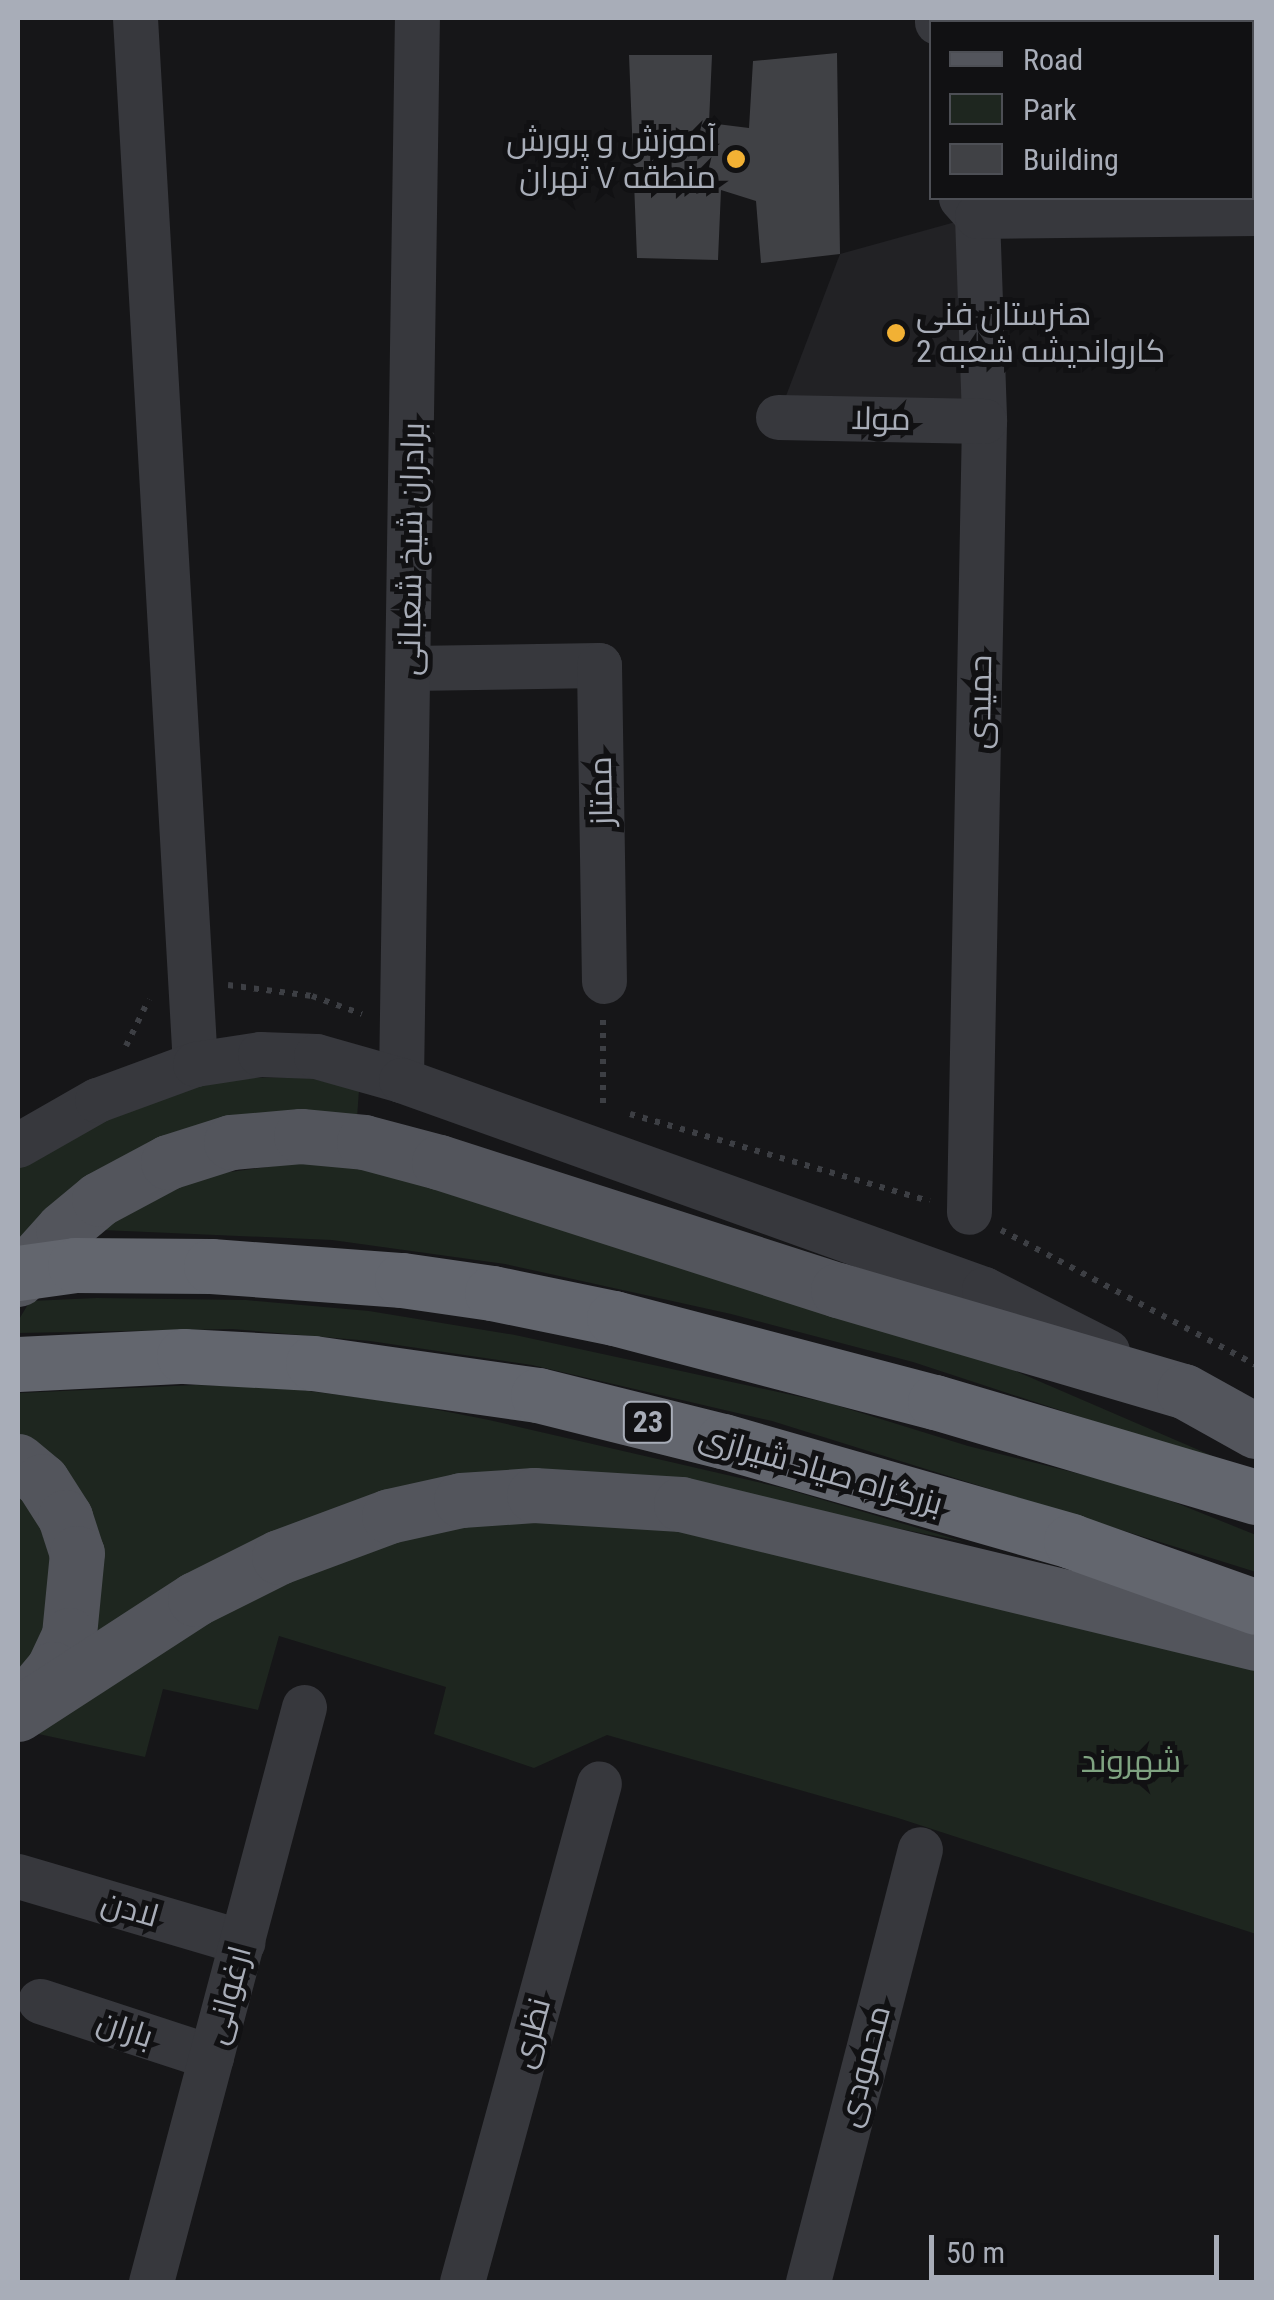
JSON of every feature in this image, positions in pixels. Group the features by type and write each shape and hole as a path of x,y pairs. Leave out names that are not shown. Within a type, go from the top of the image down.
{"highway":[{"path":"18,1276 75,1265 212,1266 385,1278 492,1293 614,1318 935,1402 1256,1496"},
{"name":"بزرگراه صیاد شیرازی","path":"18,1364 130,1356 313,1363 538,1394 724,1441 1071,1541 1256,1607"}],"main road":[{"path":"18,1276 62,1229 133,1177 231,1142 301,1136 364,1142 439,1162 838,1290 1184,1390 1256,1431"},
{"path":"18,1461 42,1481 58,1505 77,1553 69,1635 53,1669 18,1713"},
{"path":"18,1713 194,1599 293,1552 389,1516 461,1500 534,1495 681,1504 1256,1644"}],"street":[{"path":"135,18 194,1064"},
{"name":"برادران شیخ شعبانی","path":"401,1080 417,18"},
{"path":"969,207 1256,213"},
{"name":"حمیدی","path":"968,1212 984,421 969,207"},
{"name":"مولا","path":"778,417 984,421"},
{"name":"ممتاز","path":"410,668 599,666 604,981"},
{"path":"18,1145 98,1100 194,1064 260,1054 316,1056 401,1080 984,1289 1184,1390"},
{"name":"ارغوانی","path":"151,2282 304,1706"},
{"name":"نظری","path":"462,2282 599,1783"},
{"name":"محمودی","path":"808,2282 920,1849"},
{"name":"لادن","path":"18,1876 242,1942"},
{"name":"باران","path":"40,2002 211,2057"}],"path":[{"path":"601,1105 604,981"}],"shaded area":[{"name":"هنرستان فنی کارواندیشه شعبه 2","path":"977,216 984,413 778,417 840,254"}],"green space":[{"path":"305,1077 359,1090 357,1118 18,1239 18,1162 186,1079"},
{"path":"314,1161 381,1170 992,1361 1252,1473 913,1362 731,1314 505,1264 332,1240 102,1230 147,1203 207,1175"},
{"path":"246,1300 369,1311 515,1335 829,1403 968,1446 1144,1490 1256,1535 1256,1572 772,1421 532,1365 370,1341 232,1329 18,1333 18,1321 30,1301"},
{"path":"196,1385 286,1388 408,1404 489,1420 783,1488 965,1542 659,1480 557,1474 84,1644 18,1447 18,1393"},
{"path":"18,1478 25,1482 63,1596 18,1682"},
{"name":"شهروند","path":"459,1519 680,1524 1256,1669 1256,1934 898,1818 607,1735 534,1768 434,1734 446,1687 279,1636 258,1710 163,1689 145,1757 34,1733 231,1595"}],"building":[{"name":"آموزش و پرورش منطقه ۷ تهران","path":"837,53 840,254 761,263 756,201 721,190 718,260 637,258 629,55 712,55 709,123 749,128 753,61"}],"place":[{"name":"آموزش و پرورش منطقه ۷ تهران","path":"736,159"},
{"name":"هنرستان فنی کارواندیشه شعبه 2","path":"896,333"}]}
